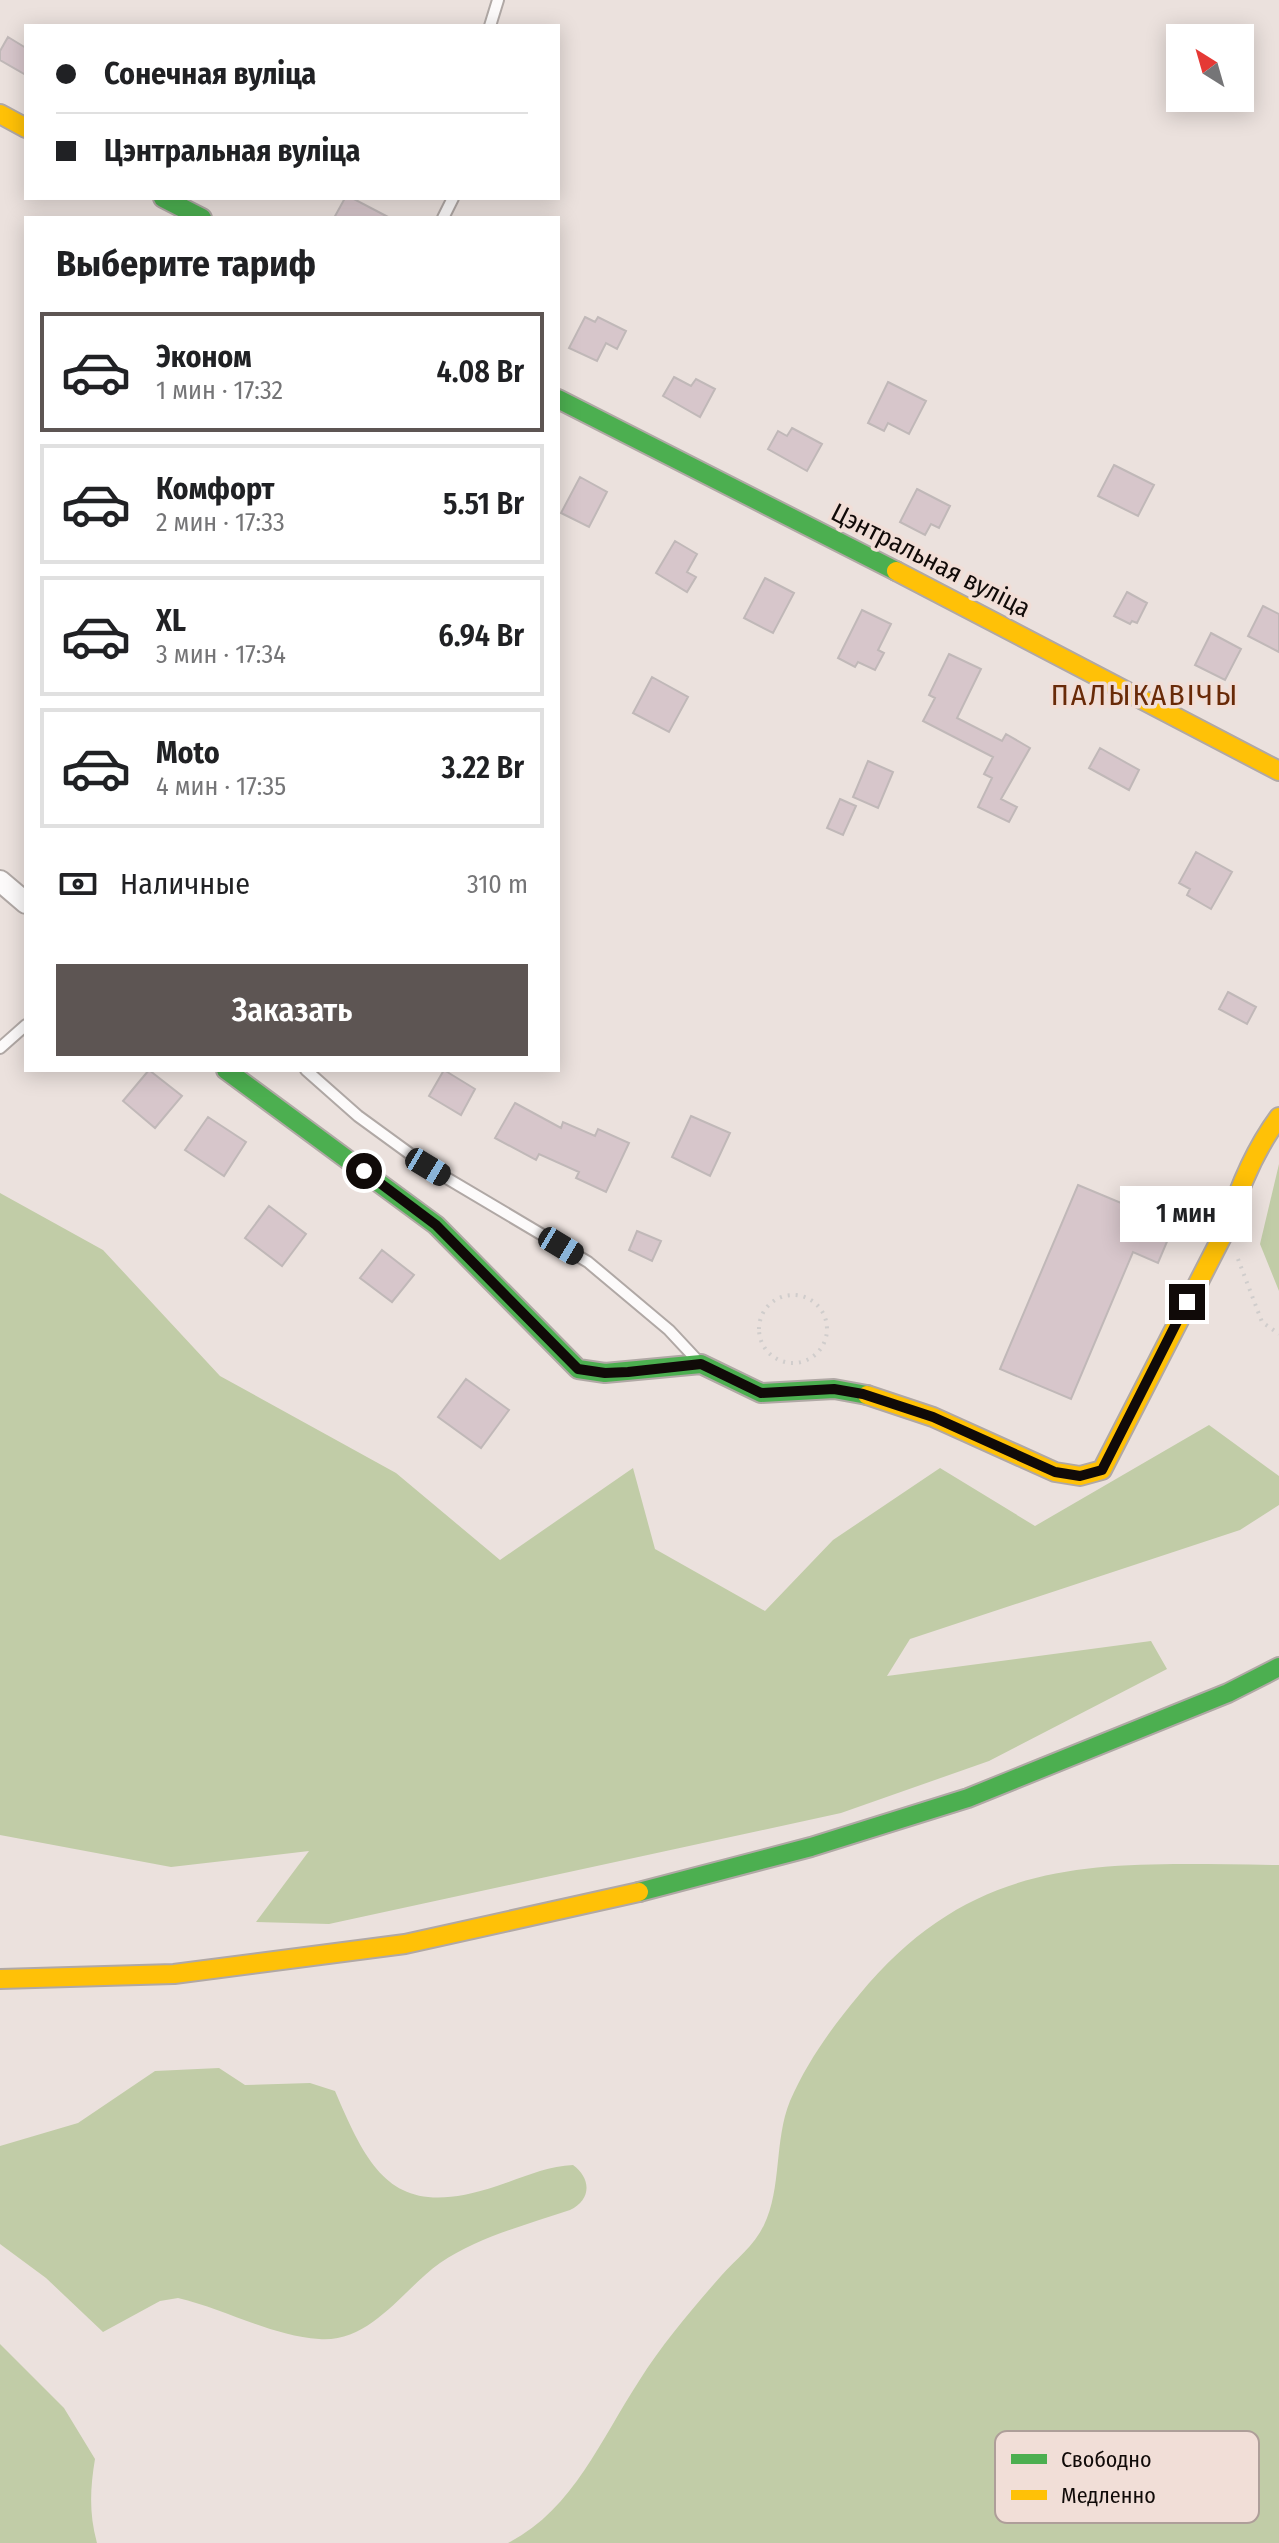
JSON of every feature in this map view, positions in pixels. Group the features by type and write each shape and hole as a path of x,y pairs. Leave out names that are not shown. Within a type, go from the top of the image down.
{"main road":[{"path":"0,114 24,127"},
{"path":"167,200 198,216"},
{"name":"Цэнтральная вуліца","path":"560,400 733,486 1279,771"},
{"path":"229,1072 436,1225 578,1369 605,1373 701,1364 761,1393 834,1389 863,1394 933,1417 1055,1472 1080,1476 1102,1470 1119,1442 1227,1227 1239,1188 1262,1140 1279,1117"},
{"path":"0,1979 174,1974 405,1944 610,1900 811,1847 968,1798 1228,1693 1279,1667"}],"street":[{"path":"0,881 24,901"}],"lane":[{"path":"491,24 498,0"},
{"path":"0,1048 24,1027"},
{"path":"308,1072 358,1116 428,1167 588,1262 669,1330 701,1364"}],"path":[{"path":"1227,1227 1245,1283 1262,1322 1279,1334"},
{"path":"789,1296 800,1296 818,1307 824,1316 826,1337 816,1355 807,1360 786,1362 768,1352 762,1343 760,1323 770,1304 789,1296"}],"green space":[{"path":"1279,1164 1279,1291 1260,1244"},
{"path":"0,1193 103,1250 220,1376 396,1473 500,1560 633,1468 655,1549 765,1611 833,1540 940,1468 1035,1526 1209,1425 1279,1476 1279,1505 1240,1530 910,1639 887,1676 1151,1641 1167,1669 989,1761 841,1813 329,1924 256,1922 309,1851 171,1867 0,1835"},
{"path":"1279,1865 1279,2543 508,2543 531,2529 568,2493 658,2353 699,2301 760,2233 770,2211 785,2116 797,2087 839,2020 904,1947 951,1913 999,1889 1050,1875 1102,1867"},
{"path":"219,2068 245,2085 310,2083 335,2091 361,2146 375,2167 392,2183 411,2193 434,2197 463,2195 544,2170 573,2165 584,2177 585,2195 570,2210 503,2232 455,2254 426,2274 370,2324 338,2338 319,2339 283,2333 178,2298 160,2301 103,2332 46,2278 0,2244 0,2146 78,2123 155,2071"},
{"path":"0,2344 64,2408 95,2459 91,2501 97,2543 0,2543"}],"building":[{"path":"8,37 24,47 24,74 0,60 0,51"},
{"path":"344,200 356,200 386,216 335,216"},
{"path":"585,317 595,322 598,317 626,331 617,349 606,343 597,361 569,348"},
{"path":"674,377 691,386 696,379 715,389 700,417 663,396"},
{"path":"888,382 926,401 909,434 888,423 884,431 868,423"},
{"path":"792,428 822,444 807,471 768,449 778,431 787,436"},
{"path":"1114,465 1154,485 1138,516 1098,496"},
{"path":"580,477 607,492 589,527 561,513"},
{"path":"917,489 950,506 939,528 931,524 925,535 900,522"},
{"path":"675,541 697,554 687,572 696,577 687,592 656,573"},
{"path":"765,578 794,593 773,633 744,618"},
{"path":"1127,592 1147,603 1137,623 1132,621 1130,624 1114,616"},
{"path":"1263,606 1279,614 1279,652 1248,636"},
{"path":"862,610 891,624 878,650 884,653 875,670 858,662 855,667 838,658"},
{"path":"1211,633 1241,649 1225,680 1195,665"},
{"path":"949,654 981,669 957,718 1002,741 1006,734 1030,748 1001,799 1017,807 1009,822 978,807 992,778 984,774 993,757 923,721 935,698 929,695"},
{"path":"652,677 688,697 669,732 633,713"},
{"path":"1100,748 1139,770 1129,790 1089,768"},
{"path":"868,761 893,772 878,808 853,797"},
{"path":"840,799 856,806 843,835 827,828"},
{"path":"1196,852 1232,872 1211,909 1187,895 1190,889 1179,883"},
{"path":"1228,992 1256,1007 1247,1024 1219,1009"},
{"path":"147,1072 182,1096 155,1128 123,1101"},
{"path":"443,1072 475,1089 461,1115 429,1096"},
{"path":"515,1103 561,1128 563,1122 595,1136 598,1129 629,1143 606,1192 576,1178 579,1172 539,1154 536,1160 495,1138"},
{"path":"691,1116 730,1133 710,1176 672,1157"},
{"path":"208,1117 246,1142 224,1176 185,1150"},
{"path":"1078,1185 1174,1225 1158,1263 1133,1252 1071,1399 1000,1369"},
{"path":"269,1206 306,1234 282,1266 245,1238"},
{"path":"637,1231 661,1241 652,1261 629,1250"},
{"path":"382,1250 414,1275 392,1302 360,1278"},
{"path":"466,1379 509,1410 481,1448 438,1417"}],"traffic: fast":[{"path":"167,200 198,216"},
{"path":"560,400 896,571"},
{"path":"229,1072 436,1225 578,1369 605,1373 701,1364 761,1393 834,1389 867,1395"},
{"path":"639,1892 811,1847 968,1798 1228,1693 1279,1667"}],"traffic: slow":[{"path":"0,114 24,127"},
{"path":"896,571 1279,771"},
{"path":"867,1395 933,1417 1055,1472 1080,1476 1102,1470 1227,1227 1255,1156 1279,1117"},
{"path":"0,1979 174,1974 405,1944 639,1892"}],"district":[{"name":"ПАЛЫКАВІЧЫ","path":"1145,695"}],"route":[{"path":"364,1171 436,1225 578,1369 605,1373 701,1364 761,1393 834,1389 863,1394 933,1417 1055,1472 1080,1476 1102,1470 1119,1442 1187,1302"}]}
